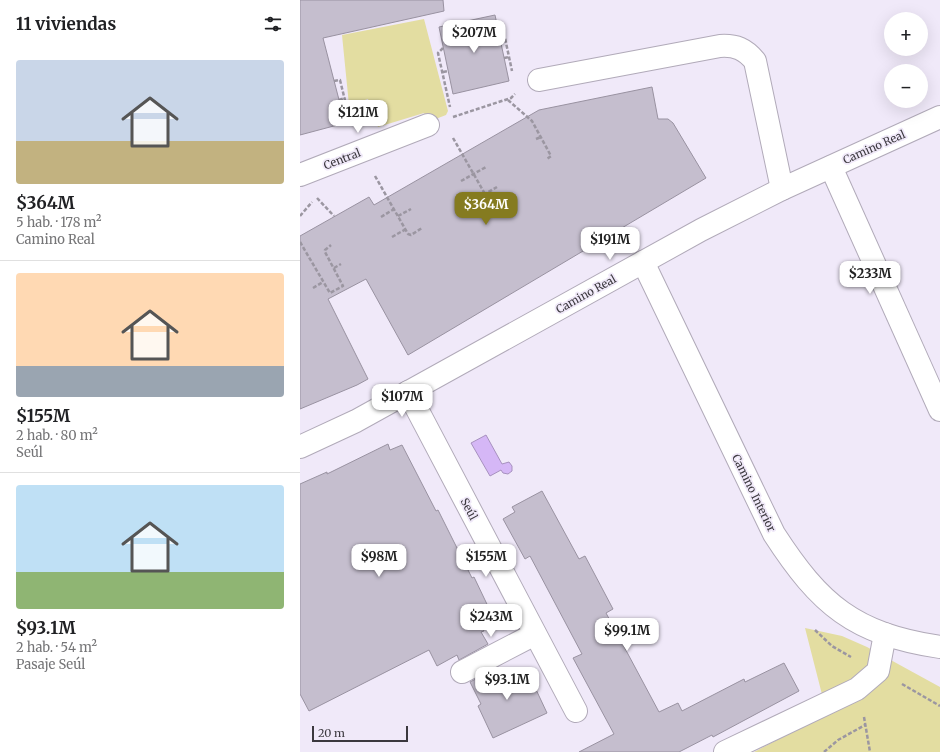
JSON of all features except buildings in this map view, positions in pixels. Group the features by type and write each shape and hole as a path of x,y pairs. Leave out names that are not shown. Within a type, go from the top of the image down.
{"street":[{"path":"538,80 720,46 730,45 742,48 755,61 782,189"},
{"name":"Camino Real","path":"300,446 356,421 701,230 782,189 940,117"},
{"name":"Central","path":"300,175 435,122"},
{"path":"830,167 940,410"},
{"name":"Camino Interior","path":"643,262 774,534 793,563 813,588 832,606 859,623 909,642 940,646"},
{"name":"Seúl","path":"408,392 576,711"},
{"path":"462,672 536,634"},
{"path":"725,752 857,689 870,680 878,671 885,634"}],"path":[{"path":"500,37 505,38 513,78"},
{"path":"443,48 438,53 452,117"},
{"path":"504,58 509,57"},
{"path":"443,72 448,71"},
{"path":"334,81 340,80 351,123 350,128"},
{"path":"485,194 474,174 435,122 508,100 516,93"},
{"path":"339,100 345,98"},
{"path":"508,100 529,118 552,156 548,159"},
{"path":"348,110 369,103"},
{"path":"536,139 541,137"},
{"path":"360,151 406,229 411,235 422,228"},
{"path":"461,181 486,167"},
{"path":"473,201 497,187"},
{"path":"300,216 316,197"},
{"path":"398,216 411,209"},
{"path":"380,217 394,210"},
{"path":"392,237 406,229"},
{"path":"300,242 330,293 343,287 325,250 331,245"},
{"path":"334,268 341,264"},
{"path":"313,288 323,282"},
{"path":"824,752 838,740 866,725"}],"shaded area":[{"path":"424,19 448,111 446,115 428,122 424,113 378,127 368,99 349,105 342,35"},
{"path":"486,435 502,464 509,462 512,466 512,471 508,474 503,473 501,470 490,476 471,443"},
{"path":"805,628 842,636 867,647 940,687 940,752 754,752 827,714"}]}
